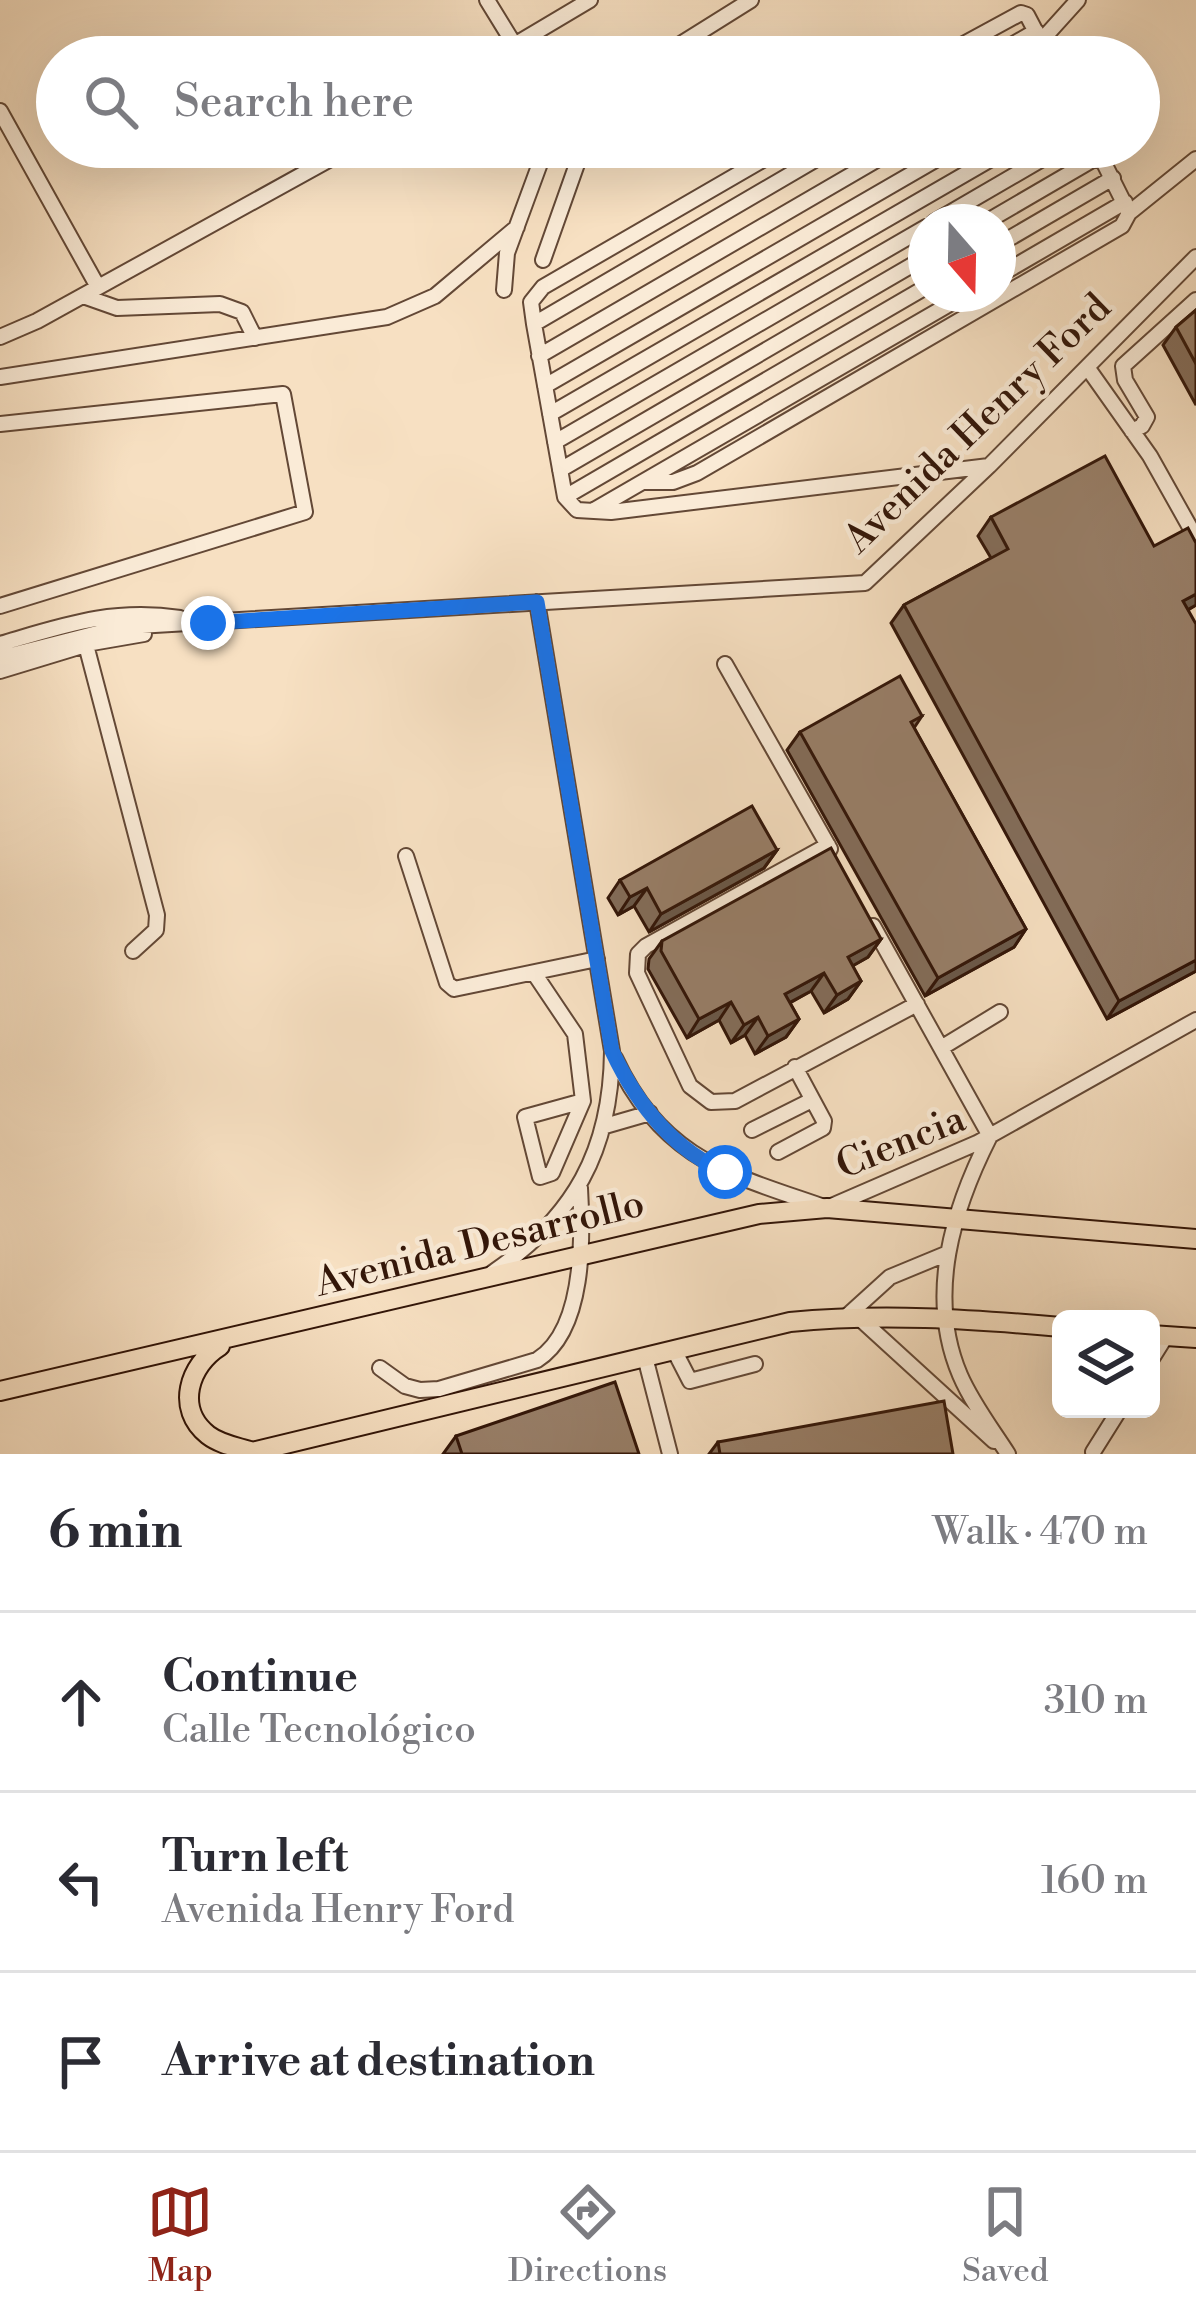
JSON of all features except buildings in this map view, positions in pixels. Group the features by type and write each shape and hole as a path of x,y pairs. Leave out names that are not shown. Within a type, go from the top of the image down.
{"main road":[{"name":"Avenida Desarrollo","path":"0,1390 759,1214 827,1208 1196,1239"},
{"path":"234,1338 205,1356 190,1378 189,1402 193,1419 207,1434 249,1453 790,1322 851,1316 944,1317 1052,1326"},
{"path":"1160,1335 1196,1338"}],"street":[{"path":"487,0 507,36"},
{"path":"540,36 590,0"},
{"path":"694,36 751,0"},
{"path":"979,36 1021,13 1027,14 1039,36 1078,0"},
{"path":"0,111 98,287"},
{"path":"1016,266 1127,207 1196,159"},
{"path":"0,338 314,168"},
{"path":"505,290 507,254 538,168"},
{"path":"543,260 576,168"},
{"path":"749,168 543,287 531,302 565,496 577,510 590,513 988,466"},
{"path":"534,324 801,168"},
{"path":"539,356 863,168"},
{"path":"545,386 922,168"},
{"path":"550,414 976,168"},
{"path":"965,204 1027,168"},
{"path":"1014,204 1071,168"},
{"path":"644,482 673,482 697,473 1111,234 1121,226 1127,207 1107,168"},
{"path":"1016,235 1113,178"},
{"path":"2,380 387,317 435,296 517,227"},
{"path":"555,442 908,237"},
{"name":"Avenida Henry Ford","path":"0,658 97,630 866,583 1196,257"},
{"path":"560,470 908,267"},
{"path":"82,296 117,308 220,304 242,312 255,338"},
{"path":"565,496 908,296"},
{"path":"1132,430 1147,417 1125,380 1123,366 1196,300"},
{"path":"590,513 936,312"},
{"path":"1087,367 1132,430 1196,538"},
{"path":"0,424 284,394 305,512 0,606"},
{"path":"482,1280 553,1225 580,1188 605,1126 611,1093 612,1051 537,602"},
{"name":"Avenida Henry Ford","path":"0,644 110,614 139,612 208,623"},
{"name":"Avenida Henry Ford","path":"0,670 86,645 208,623"},
{"path":"86,645 157,915 156,930 133,951"},
{"path":"725,664 839,865"},
{"path":"827,845 646,946 635,963 690,1086 711,1102 734,1101 917,1004"},
{"path":"406,856 447,983 454,989 597,959"},
{"path":"861,905 991,1136 1196,1020"},
{"path":"534,973 574,1034 583,1101 552,1173 540,1177 524,1117 583,1101"},
{"path":"941,1048 1000,1012"},
{"path":"612,1051 626,1082 650,1113 704,1163 827,1208"},
{"path":"778,1151 823,1128 824,1121 795,1066"},
{"path":"752,1130 812,1100"},
{"path":"605,1126 650,1113"},
{"name":"Ciencia","path":"827,1208 991,1136"},
{"name":"Ciencia","path":"991,1136 952,1221 944,1317 960,1377 1008,1454"},
{"path":"380,1368 405,1386 439,1389 550,1352 560,1337 584,1252 580,1188"},
{"path":"948,1253 890,1277 851,1316 1008,1454"},
{"path":"674,1350 690,1382 755,1364"},
{"path":"645,1357 670,1454"},
{"path":"1093,1452 1114,1418"}],"route":[{"path":"208,623 537,602 612,1051 626,1082 650,1113 685,1149 725,1172"}]}
